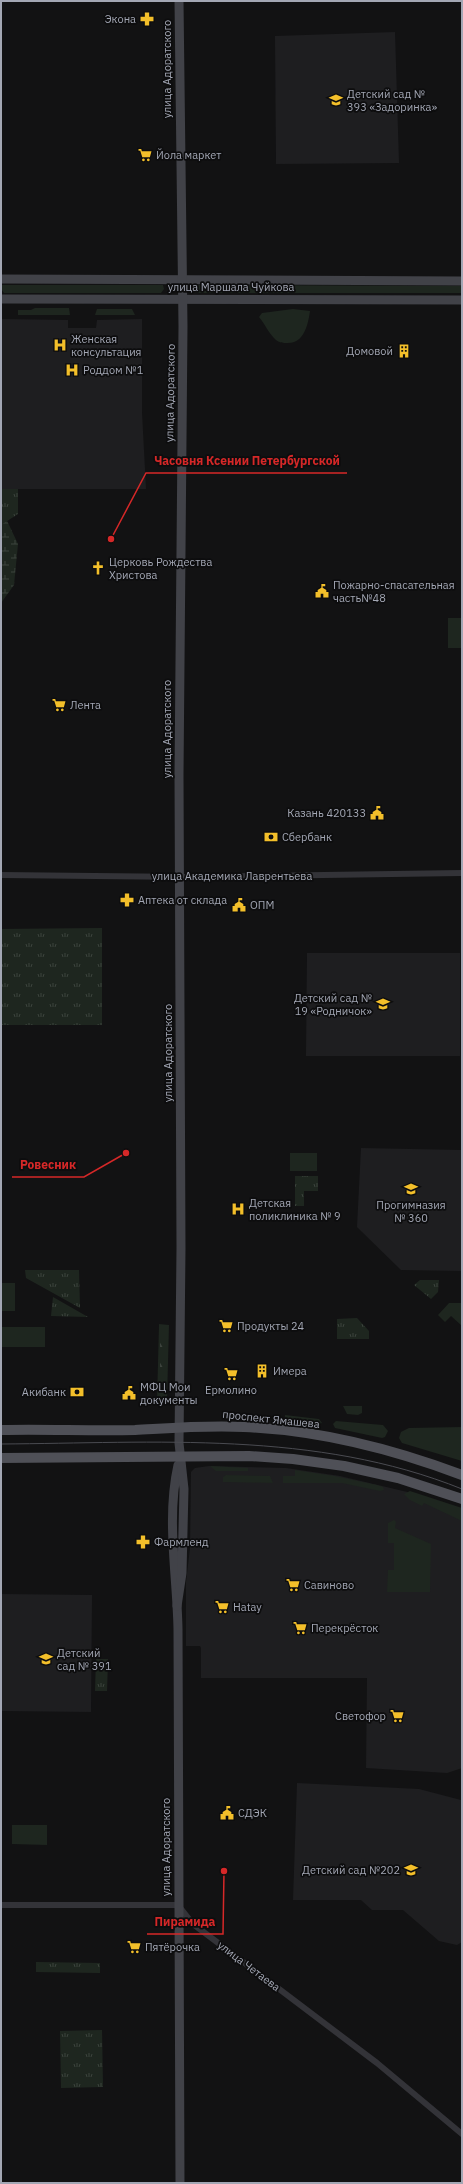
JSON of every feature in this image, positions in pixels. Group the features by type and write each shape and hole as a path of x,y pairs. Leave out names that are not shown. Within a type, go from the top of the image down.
{"main road":[{"name":"проспект Ямашева","path":"1,1430 134,1430 180,1427 244,1427 325,1437 390,1452 462,1475"},
{"path":"1,1458 263,1457 330,1464 398,1478 462,1499"}],"street":[{"name":"улица Адоратского","path":"179,1 182,280 180,877 181,1248 180,1457 173,1489 174,1572 177,1606 180,2183"},
{"name":"улица Маршала Чуйкова","path":"1,280 462,281"},
{"name":"улица Маршала Чуйкова","path":"1,299 462,300"},
{"name":"улица Академика Лаврентьева","path":"1,875 180,877 462,874"},
{"path":"1,1905 178,1905"},
{"name":"улица Четаева","path":"178,1905 193,1924 377,2063 462,2134"}],"shaded area":[{"name":"Детский сад № 393 «Задоринка»","path":"395,32 399,163 276,164 275,36"},
{"name":"Роддом №1","path":"1,319 68,320 68,328 96,328 97,320 142,319 142,412 146,489 1,489"},
{"name":"Детский сад № 19 «Родничок»","path":"307,953 460,953 460,1056 306,1056"},
{"name":"Прогимназия № 360","path":"361,1148 462,1150 462,1271 401,1270 357,1227"},
{"path":"209,1466 286,1468 340,1476 420,1495 462,1509 462,1768 447,1773 366,1768 367,1678 201,1678 201,1648 200,1646 186,1646 186,1582 190,1548 191,1472 195,1468"},
{"name":"Детский сад № 391","path":"1,1594 92,1595 91,1712 1,1711"},
{"path":"297,1783 419,1789 461,1800 462,1942 457,1945 439,1941 403,1910 372,1910 361,1900 293,1900"}],"green space":[{"path":"2,285 163,285 164,289 161,293 4,293 1,289"},
{"path":"195,285 462,286 462,293 195,293 192,289"},
{"path":"35,308 69,308 70,315 18,315 18,310 31,310"},
{"path":"97,309 132,309 135,315 95,315"},
{"path":"293,309 310,311 304,332 298,340 293,342 279,342 271,335 259,317 262,313"},
{"path":"1,489 18,489 18,514 1,525"},
{"path":"1,508 18,544 14,585 1,603"},
{"path":"448,618 462,618 462,648 448,648"},
{"path":"102,928 102,1025 1,1025 1,929"},
{"path":"290,1153 317,1153 317,1171 290,1171"},
{"path":"295,1176 318,1176 318,1191 304,1191 304,1206 295,1206"},
{"path":"25,1270 79,1270 80,1308 26,1278"},
{"path":"420,1280 439,1280 438,1292 431,1299 414,1285"},
{"path":"1,1283 15,1283 15,1311 1,1311"},
{"path":"53,1297 88,1317 51,1316"},
{"path":"449,1303 462,1303 462,1326 451,1316 445,1322 438,1315"},
{"path":"357,1318 369,1331 369,1339 337,1339 337,1319"},
{"path":"159,1324 169,1325 167,1401 157,1401"},
{"path":"1,1327 45,1327 45,1347 1,1347"},
{"path":"163,1335 166,1338 165,1388 162,1392 160,1388 160,1338"},
{"path":"343,1406 362,1406 362,1413 358,1415 347,1414"},
{"path":"285,1415 319,1419 322,1423 316,1425 285,1421"},
{"path":"336,1421 383,1425 388,1431 385,1437 382,1438 335,1428 333,1424"},
{"path":"462,1427 462,1461 402,1443 399,1438 401,1432 409,1428"},
{"path":"210,1466 248,1468 248,1471 216,1471"},
{"path":"295,1470 335,1476 377,1485 383,1487 384,1490 380,1491 342,1483 283,1483 283,1476 295,1476"},
{"path":"226,1475 270,1476 273,1483 223,1482 223,1477"},
{"path":"410,1491 462,1508 462,1521 424,1503 422,1506 410,1500 404,1494"},
{"path":"394,1520 396,1522 395,1528 431,1544 430,1592 387,1592 388,1570 394,1570 394,1543 388,1543 388,1523"},
{"path":"96,1659 108,1659 107,1691 95,1691"},
{"path":"12,1825 47,1825 47,1845 12,1844"},
{"path":"36,1962 100,1963 100,1973 36,1972"},
{"path":"102,2030 103,2087 61,2088 60,2031"}],"tram line":[{"path":"1,1444 176,1442 234,1444 293,1449 350,1457 407,1470 462,1489"}],"place":[{"name":"Экона","path":"147,19"},
{"name":"Детский сад № 393 «Задоринка»","path":"336,100"},
{"name":"Йола маркет","path":"145,155"},
{"name":"Женская консультация","path":"60,345"},
{"name":"Домовой","path":"404,351"},
{"name":"Роддом №1","path":"72,370"},
{"name":"Часовня Ксении Петербургской","path":"111,539"},
{"name":"Церковь Рождества Христова","path":"98,568"},
{"name":"Пожарно-спасательная часть№48","path":"322,591"},
{"name":"Лента","path":"59,705"},
{"name":"Казань 420133","path":"377,813"},
{"name":"Сбербанк","path":"271,837"},
{"name":"Аптека от склада","path":"127,900"},
{"name":"ОПМ","path":"239,905"},
{"name":"Детский сад № 19 «Родничок»","path":"383,1004"},
{"name":"Ровесник","path":"126,1153"},
{"name":"Прогимназия № 360","path":"411,1189"},
{"name":"Детская поликлиника № 9","path":"238,1209"},
{"name":"Продукты 24","path":"226,1326"},
{"name":"Имера","path":"262,1371"},
{"name":"Ермолино","path":"231,1374"},
{"name":"Акибанк","path":"77,1392"},
{"name":"МФЦ Мои документы","path":"129,1393"},
{"name":"Фармленд","path":"143,1542"},
{"name":"Савиново","path":"293,1585"},
{"name":"Hatay","path":"222,1607"},
{"name":"Перекрёсток","path":"300,1628"},
{"name":"Детский сад № 391","path":"46,1659"},
{"name":"Светофор","path":"397,1716"},
{"name":"СДЭК","path":"227,1813"},
{"name":"Детский сад №202","path":"411,1870"},
{"name":"Пирамида","path":"224,1871"},
{"name":"Пятёрочка","path":"134,1947"}]}
